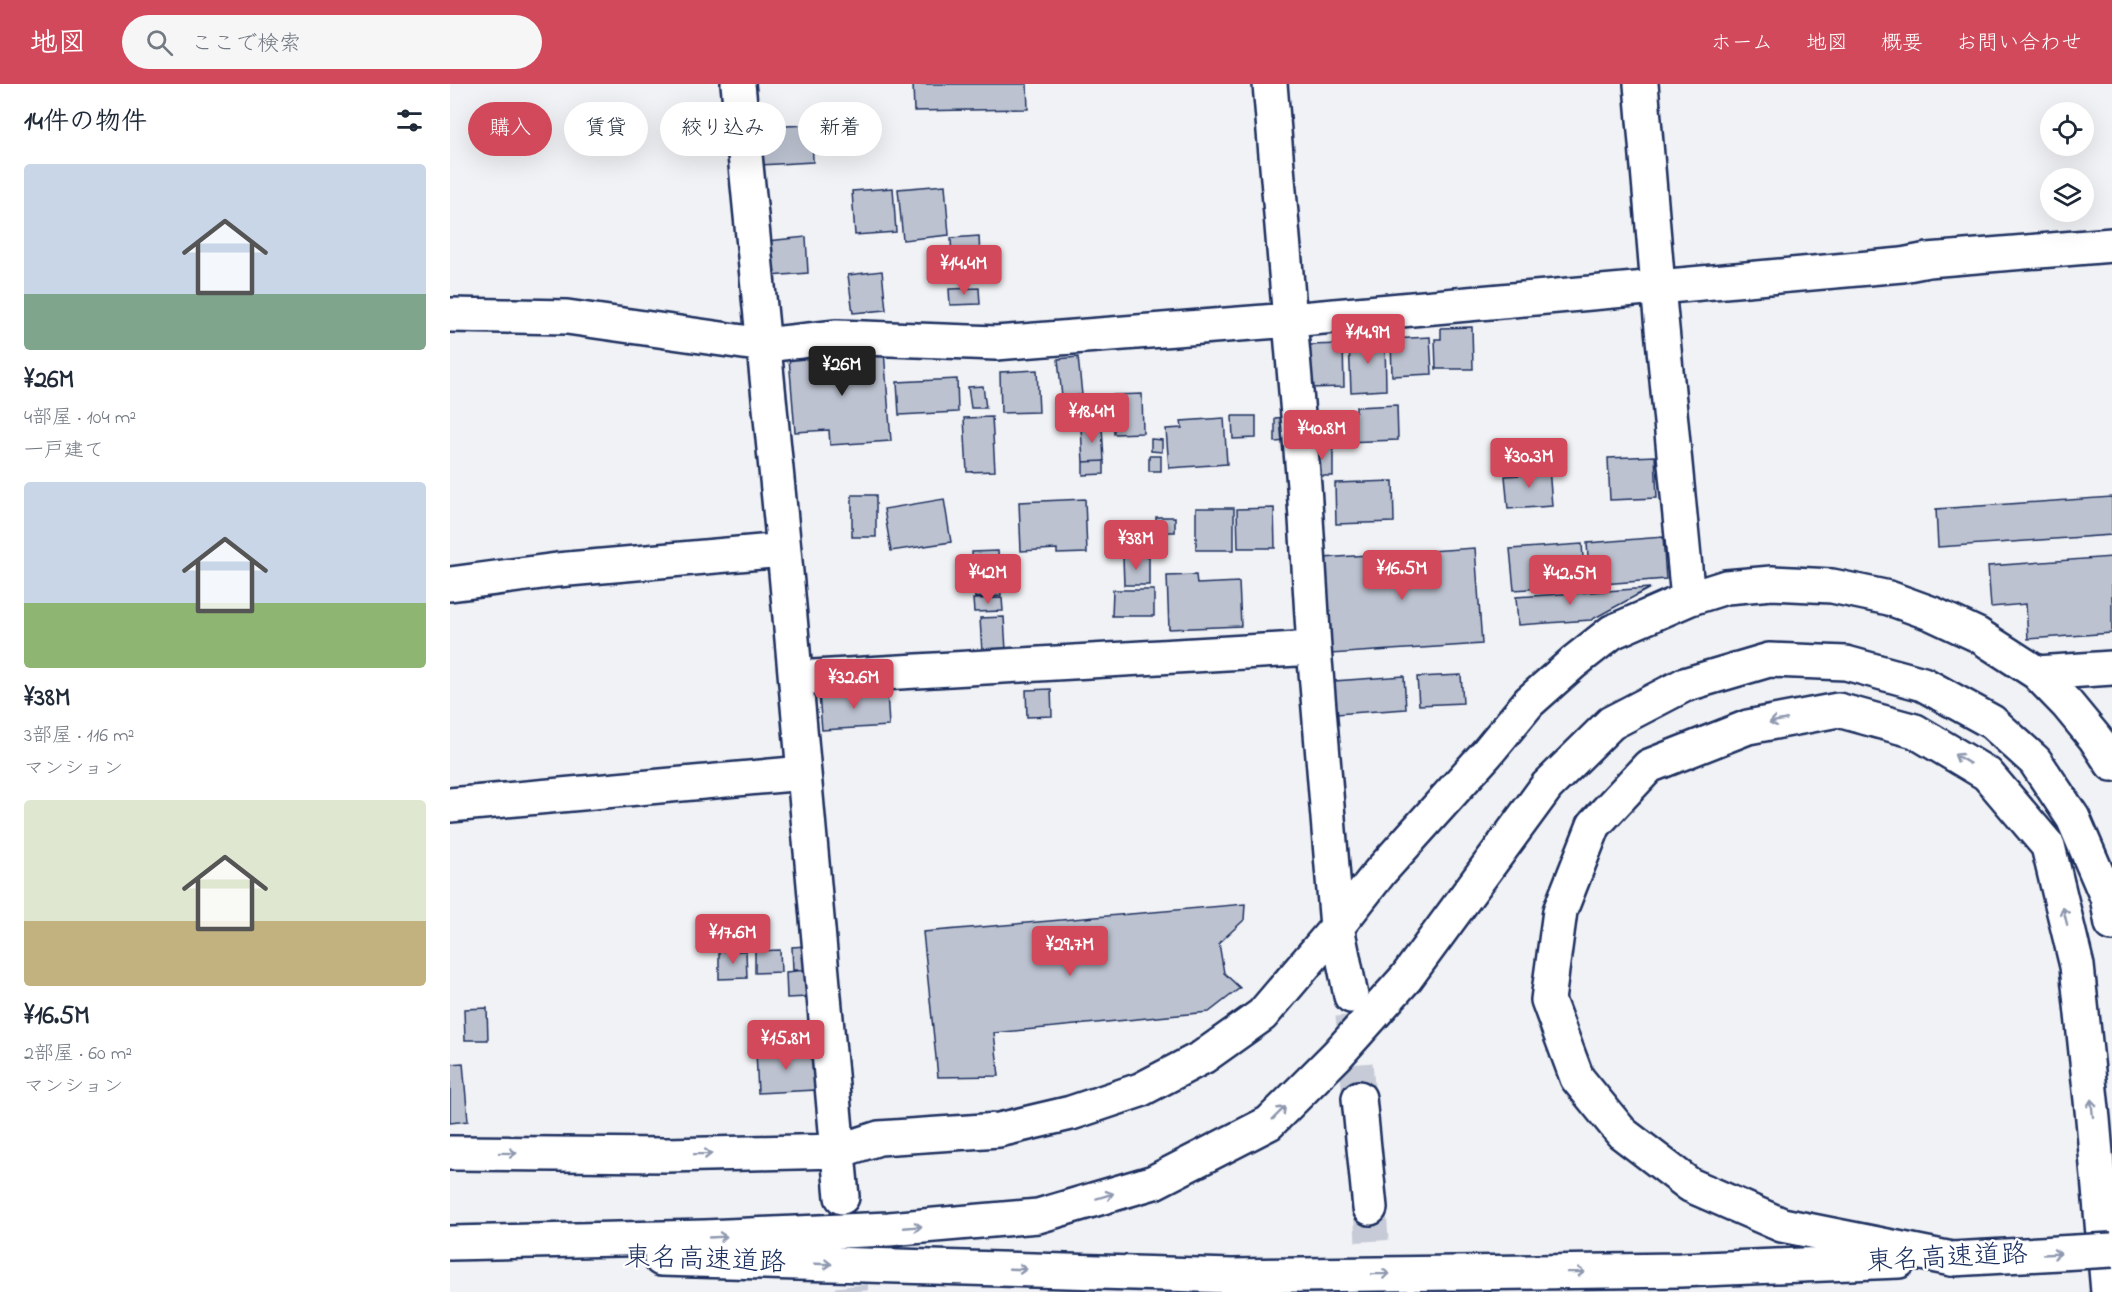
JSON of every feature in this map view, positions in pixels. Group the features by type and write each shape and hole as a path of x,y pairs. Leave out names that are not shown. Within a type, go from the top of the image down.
{"main road":[{"path":"738,84 796,678 842,1197"},
{"path":"1270,84 1338,927 1351,996"},
{"path":"1641,84 1688,599"},
{"path":"450,315 567,317 764,345 837,337 996,343 1290,320 2112,245"},
{"path":"450,584 556,570 784,550"},
{"path":"450,1153 667,1155 839,1151 879,1138 999,1130 1071,1113 1140,1090 1203,1057 1262,1015 1338,927 1380,873 1487,753 1529,702 1574,662 1612,632 1688,599 1726,587 1772,583 1832,586 1889,598 1933,614 1978,635 2037,673 2074,712 2112,764"},
{"path":"796,678 1314,648"},
{"path":"450,1243 705,1238 889,1229 1038,1216 1154,1182 1269,1123 1338,1055 1406,978 1547,786 1611,723 1684,685 1769,660 1846,663 1923,684 1992,722 2035,760 2073,818 2107,897 2112,924"},
{"path":"2037,673 2112,668"},
{"path":"1952,1259 1782,1225 1690,1185 1622,1133 1577,1078 1548,1000 1560,911 1594,825 1650,766 1748,727 1838,710 1915,731 1987,774 2048,846 2077,966 2108,1292"},
{"path":"450,805 804,773"},
{"path":"1359,1098 1370,1208"},
{"name":"東名高速道路","path":"450,1253 1232,1276 1680,1270 2112,1250"}],"building":[{"path":"913,84 1027,84 1028,109 914,111"},
{"path":"786,126 798,126 798,156 813,156 813,162 760,165 760,156 786,156"},
{"path":"945,185 949,235 903,240 898,189"},
{"path":"893,188 896,232 855,235 852,191"},
{"path":"979,236 981,278 953,280 951,238"},
{"path":"806,237 808,273 770,276 767,241"},
{"path":"882,271 886,310 853,313 848,275"},
{"path":"979,288 980,304 950,305 949,289"},
{"path":"1472,327 1473,369 1436,369 1435,339 1441,339 1441,328"},
{"path":"1430,337 1432,374 1392,376 1391,339"},
{"path":"1385,339 1386,390 1351,392 1349,340"},
{"path":"1343,344 1344,387 1309,388 1308,345"},
{"path":"884,351 891,441 830,445 829,430 795,432 789,358"},
{"path":"1078,357 1082,395 1062,397 1058,359"},
{"path":"1037,370 1039,412 1001,413 1000,372"},
{"path":"957,379 958,412 899,415 897,382"},
{"path":"983,386 986,408 971,408 968,387"},
{"path":"1142,394 1143,433 1114,434 1113,395"},
{"path":"1397,405 1398,440 1345,442 1344,411 1356,411 1356,407"},
{"path":"1232,416 1256,416 1256,438 1233,439"},
{"path":"992,417 995,471 967,472 964,418"},
{"path":"1286,417 1287,441 1275,442 1275,418"},
{"path":"1224,418 1227,464 1169,468 1166,429 1182,428 1181,421"},
{"path":"1102,427 1104,461 1083,462 1081,428"},
{"path":"1151,439 1162,440 1162,452 1151,451"},
{"path":"1312,446 1333,446 1333,476 1312,476"},
{"path":"1149,456 1161,456 1161,471 1149,471"},
{"path":"1655,456 1657,498 1610,500 1608,458"},
{"path":"1104,461 1104,474 1083,475 1083,462"},
{"path":"1549,467 1552,506 1508,509 1505,476 1520,475 1519,469"},
{"path":"1393,481 1394,522 1336,524 1335,483"},
{"path":"852,495 876,495 876,537 852,537"},
{"path":"2112,497 2112,535 1938,547 1936,509"},
{"path":"944,499 951,542 891,551 884,509"},
{"path":"1085,499 1087,553 1057,554 1057,549 1021,551 1019,502"},
{"path":"1196,508 1234,508 1234,550 1196,550"},
{"path":"1274,508 1275,548 1238,548 1237,509"},
{"path":"1156,517 1175,517 1175,532 1156,532"},
{"path":"1663,537 1666,579 1590,585 1587,543"},
{"path":"1582,544 1585,585 1514,590 1510,549"},
{"path":"1475,548 1482,644 1330,654 1323,558"},
{"path":"998,551 1001,596 975,598 972,552"},
{"path":"1149,556 1149,585 1124,585 1123,557"},
{"path":"2112,557 2112,633 2028,639 2026,604 1991,607 1988,566"},
{"path":"1196,575 1197,584 1239,582 1241,626 1169,629 1167,576"},
{"path":"1650,588 1591,620 1518,625 1516,597"},
{"path":"1113,590 1154,590 1154,616 1112,616"},
{"path":"1002,598 1003,611 974,612 973,599"},
{"path":"1004,617 1006,651 982,652 980,618"},
{"path":"1461,675 1463,703 1419,705 1417,677"},
{"path":"1404,676 1406,709 1336,714 1334,681"},
{"path":"1051,689 1052,716 1027,717 1026,690"},
{"path":"887,691 889,726 822,730 819,694"},
{"path":"1245,904 1244,920 1219,943 1224,973 1240,988 1209,1012 994,1033 999,1076 938,1077 923,932"},
{"path":"806,946 807,970 793,970 792,947"},
{"path":"780,950 781,972 755,973 755,951"},
{"path":"719,951 746,951 747,978 719,979"},
{"path":"807,970 809,997 787,998 786,972"},
{"path":"487,1008 488,1040 465,1040 464,1009"},
{"path":"814,1048 816,1090 758,1093 756,1052"},
{"path":"463,1063 468,1121 450,1123 450,1064"}],"tunnel":[{"path":"1352,1015 1359,1098"},
{"path":"1370,1208 1375,1292"},
{"path":"846,1237 852,1292"}]}
